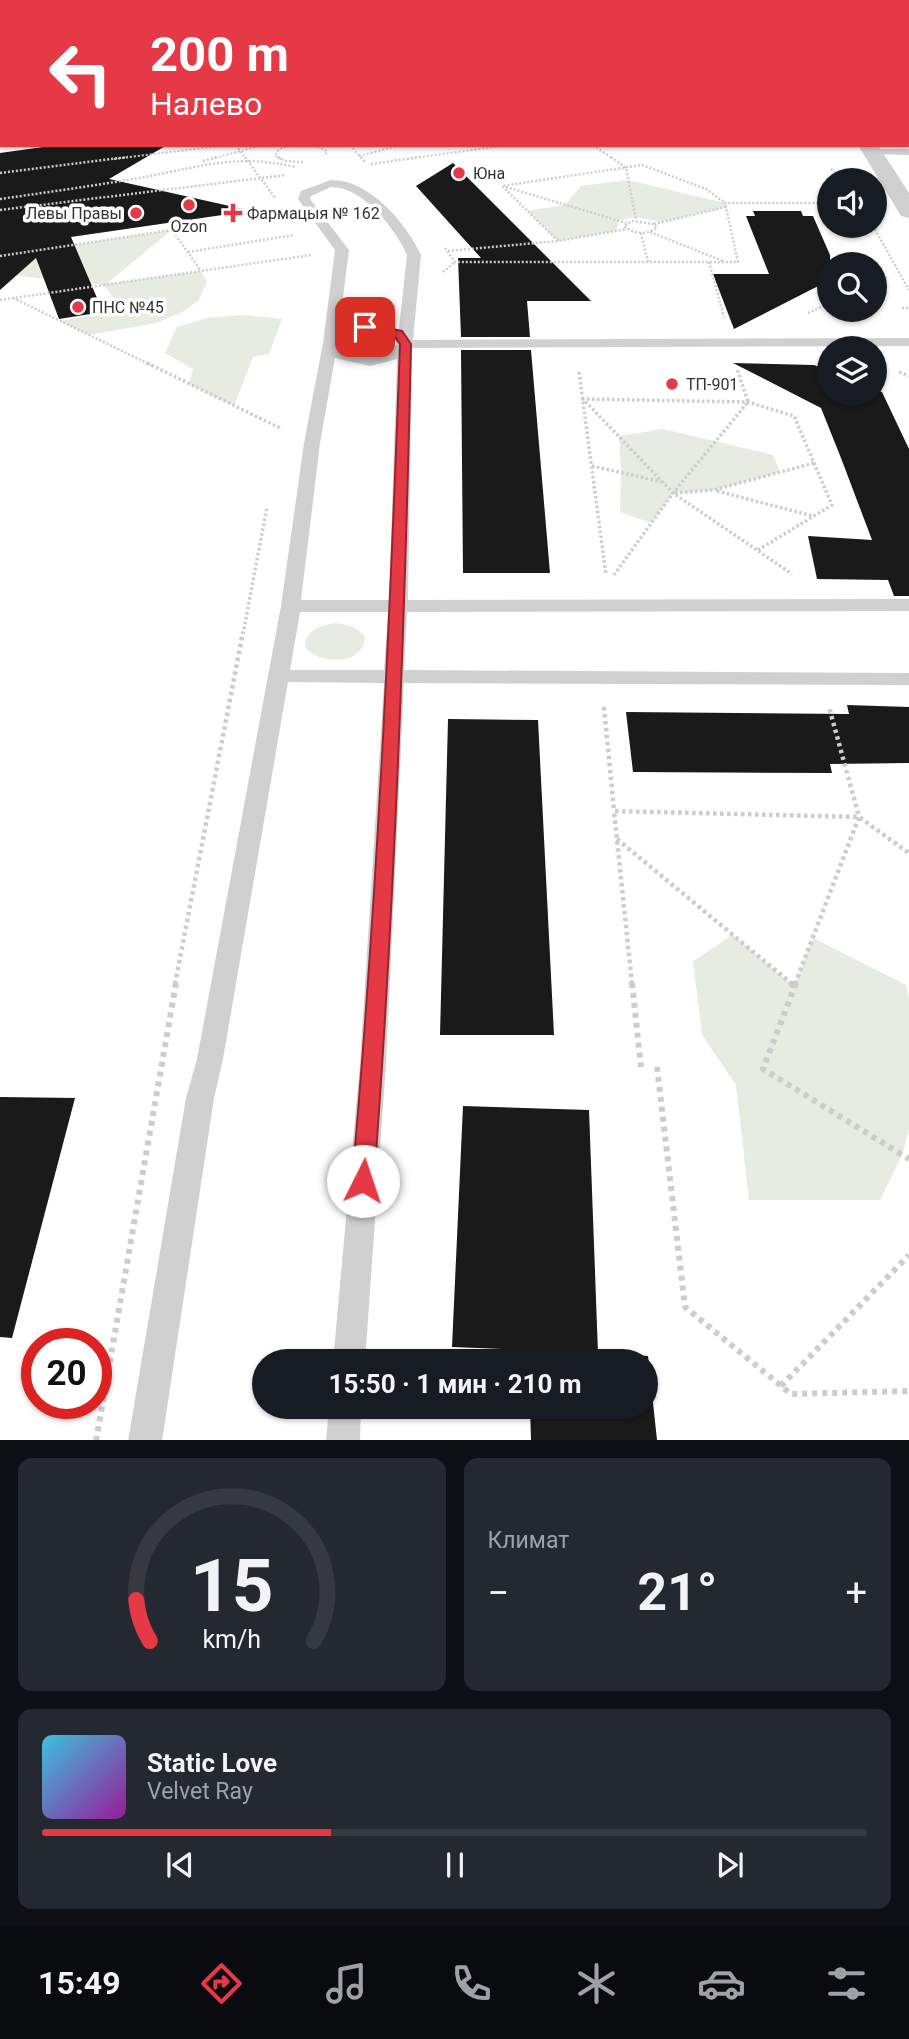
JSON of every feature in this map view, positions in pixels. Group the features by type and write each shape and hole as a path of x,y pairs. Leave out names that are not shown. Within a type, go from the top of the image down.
{"street":[{"path":"870,149 909,211"}],"lane":[{"path":"870,149 909,152"},
{"path":"145,1440 200,1098 210,1059 280,676 342,250 304,199 305,194 313,189 335,184 362,190 409,243 414,255 405,344 398,604 373,1065 350,1349"},
{"path":"330,343 341,332 365,327 398,333 405,344"},
{"path":"330,343 337,354 358,360 395,355 405,344 909,342"},
{"path":"291,606 909,605"},
{"path":"280,676 909,679"},
{"path":"343,1440 344,1419"}],"path":[{"path":"0,173 211,147"},
{"path":"237,147 277,201"},
{"path":"0,199 130,180 253,147"},
{"path":"286,147 279,149 275,156 286,161 308,162"},
{"path":"318,147 327,151 323,158"},
{"path":"352,147 376,174"},
{"path":"351,159 394,147"},
{"path":"354,166 494,147"},
{"path":"596,147 626,168 636,220"},
{"path":"185,167 246,160 303,167"},
{"path":"439,242 456,262 738,262 725,205 706,189 642,165 502,186"},
{"path":"0,210 287,175"},
{"path":"502,186 626,223 636,220 654,224 725,205 817,203"},
{"path":"502,186 558,241"},
{"path":"626,223 624,226 627,229"},
{"path":"448,251 558,241 627,229 649,232 657,227 654,224"},
{"path":"0,256 172,230 201,271"},
{"path":"649,232 727,262"},
{"path":"641,233 648,262"},
{"path":"188,251 301,234"},
{"path":"880,238 909,290"},
{"path":"309,244 316,254 313,268"},
{"path":"0,300 316,254"},
{"path":"709,262 724,315 728,342 748,402"},
{"path":"12,298 282,429"},
{"path":"902,308 909,308"},
{"path":"575,343 607,584 673,493 748,402"},
{"path":"583,399 748,402 794,416 832,505 758,550"},
{"path":"583,399 673,493 793,574 800,605"},
{"path":"280,443 285,415"},
{"path":"673,493 714,490 814,463"},
{"path":"592,466 663,483"},
{"path":"714,490 814,516"},
{"path":"96,1440 161,1058 269,497"},
{"path":"601,677 641,1068"},
{"path":"821,678 859,817 763,1069 909,1160"},
{"path":"614,811 859,817 909,853"},
{"path":"617,839 794,986"},
{"path":"657,1067 685,1307 791,1394 909,1391"},
{"path":"781,1386 909,1255"}],"shaded area":[{"path":"628,180 725,203 726,207 662,222 635,217 619,221 616,231 558,241 527,211 565,205 581,186"},
{"path":"172,230 106,284 201,271 207,282 198,301 181,313 156,323 89,335 59,321 122,310 104,285 0,274 0,256"},
{"path":"244,315 282,319 269,354 253,357 234,406 189,384 193,369 165,353 177,327 207,318"},
{"path":"360,334 380,334 392,341 392,345 376,353 357,352 347,346 347,341"},
{"path":"663,429 773,455 780,472 714,490 673,493 651,523 620,512 619,436"},
{"path":"335,623 355,628 365,637 363,646 357,653 340,660 330,659 320,657 305,647 311,632"},
{"path":"733,935 794,986 813,938 906,985 909,998 909,1130 902,1155 880,1200 749,1200 736,1085 702,1035 693,961"}],"building":[{"path":"44,147 164,147 109,179 243,209 243,212 71,237 103,312 59,319 36,258 0,290 0,153"},
{"path":"453,163 591,301 527,301 530,337 461,337 458,258 481,258 416,186"},
{"path":"753,211 801,211 803,216 813,216 817,225 817,238 823,238 829,252 817,252 817,287 734,329 713,274 769,274 746,216 755,216"},
{"path":"461,350 531,350 550,573 463,573"},
{"path":"733,363 817,366 817,406"},
{"path":"887,403 909,449 909,596 894,596 888,580 817,579 808,536 872,540 821,408 817,406 887,406"},
{"path":"847,705 909,707 909,763 830,764 832,773 633,772 626,712 849,714"},
{"path":"448,719 538,720 554,1035 440,1035"},
{"path":"0,1097 75,1098 12,1338 0,1337"},
{"path":"463,1106 589,1110 598,1349 452,1347"},
{"path":"530,1419 655,1419 657,1440 531,1440"}],"place":[{"name":"Юна","path":"459,173"},
{"name":"Ozon","path":"189,205"},
{"name":"Левы Правы","path":"136,213"},
{"name":"Фармацыя № 162","path":"233,213"},
{"name":"ПНС №45","path":"78,307"},
{"name":"ТП-901","path":"672,384"}],"route":[{"path":"363,1181 373,1065 398,604 405,344 404,338 389,329 365,327"}]}
